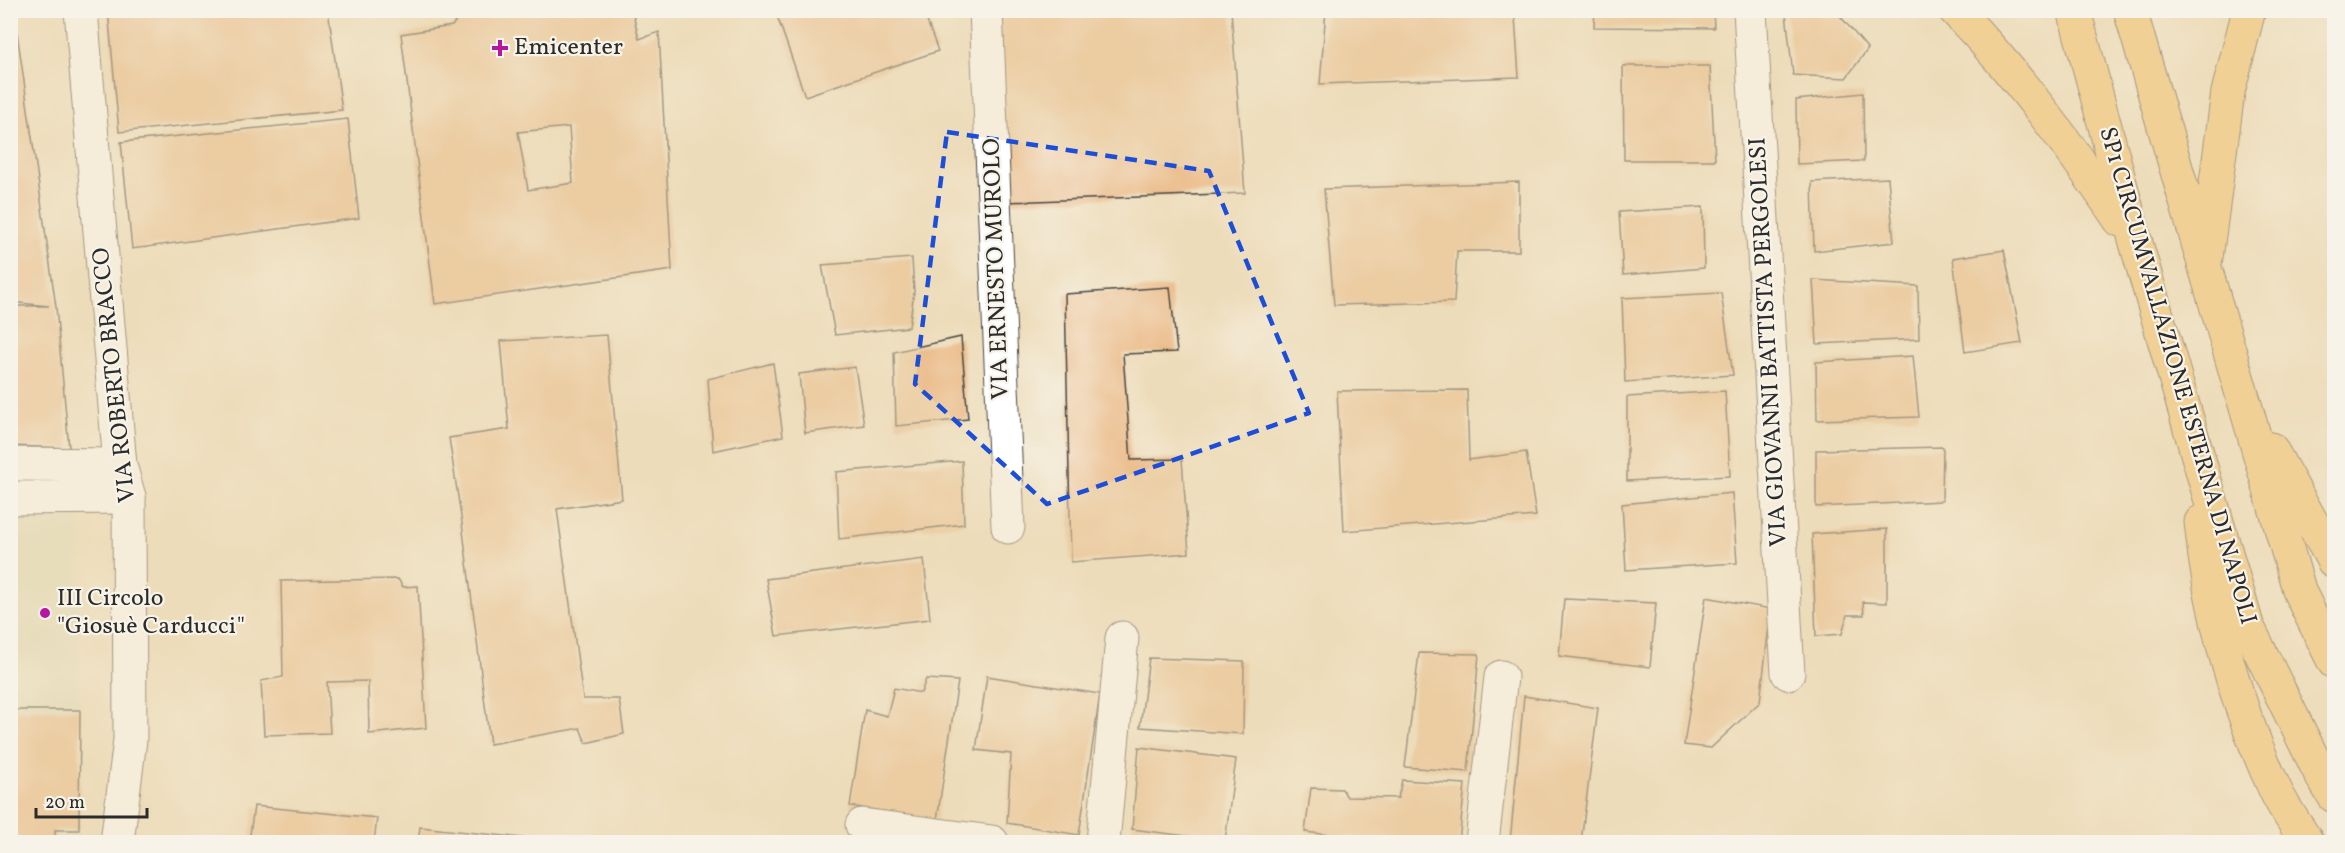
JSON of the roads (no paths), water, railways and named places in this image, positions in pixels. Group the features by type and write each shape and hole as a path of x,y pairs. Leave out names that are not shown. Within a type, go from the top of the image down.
{"highway":[{"path":"1955,10 1993,49 2062,134 2136,243"},
{"name":"SP1 CIRCUMVALLAZIONE ESTERNA DI NAPOLI","path":"2074,10 2136,243 2247,625 2322,777 2334,796"},
{"path":"2130,10 2300,593 2334,662"},
{"path":"2204,268 2228,92 2249,10"},
{"path":"2242,400 2334,562"},
{"path":"2195,451 2206,575 2244,714 2274,789 2307,843"}],"street":[{"name":"VIA ROBERTO BRACCO","path":"81,10 120,465 129,497 129,740 117,843"},
{"name":"VIA ERNESTO MUROLO","path":"986,10 1008,527"},
{"name":"VIA GIOVANNI BATTISTA PERGOLESI","path":"1750,10 1788,674"},
{"path":"10,464 120,465"},
{"path":"10,498 129,497"},
{"path":"1103,843 1122,638"},
{"path":"1482,843 1501,677"},
{"path":"862,825 992,843"}],"place":[{"name":"Emicenter","path":"500,48"},
{"name":"III Circolo \"Giosuè Carducci\"","path":"45,613"}]}
